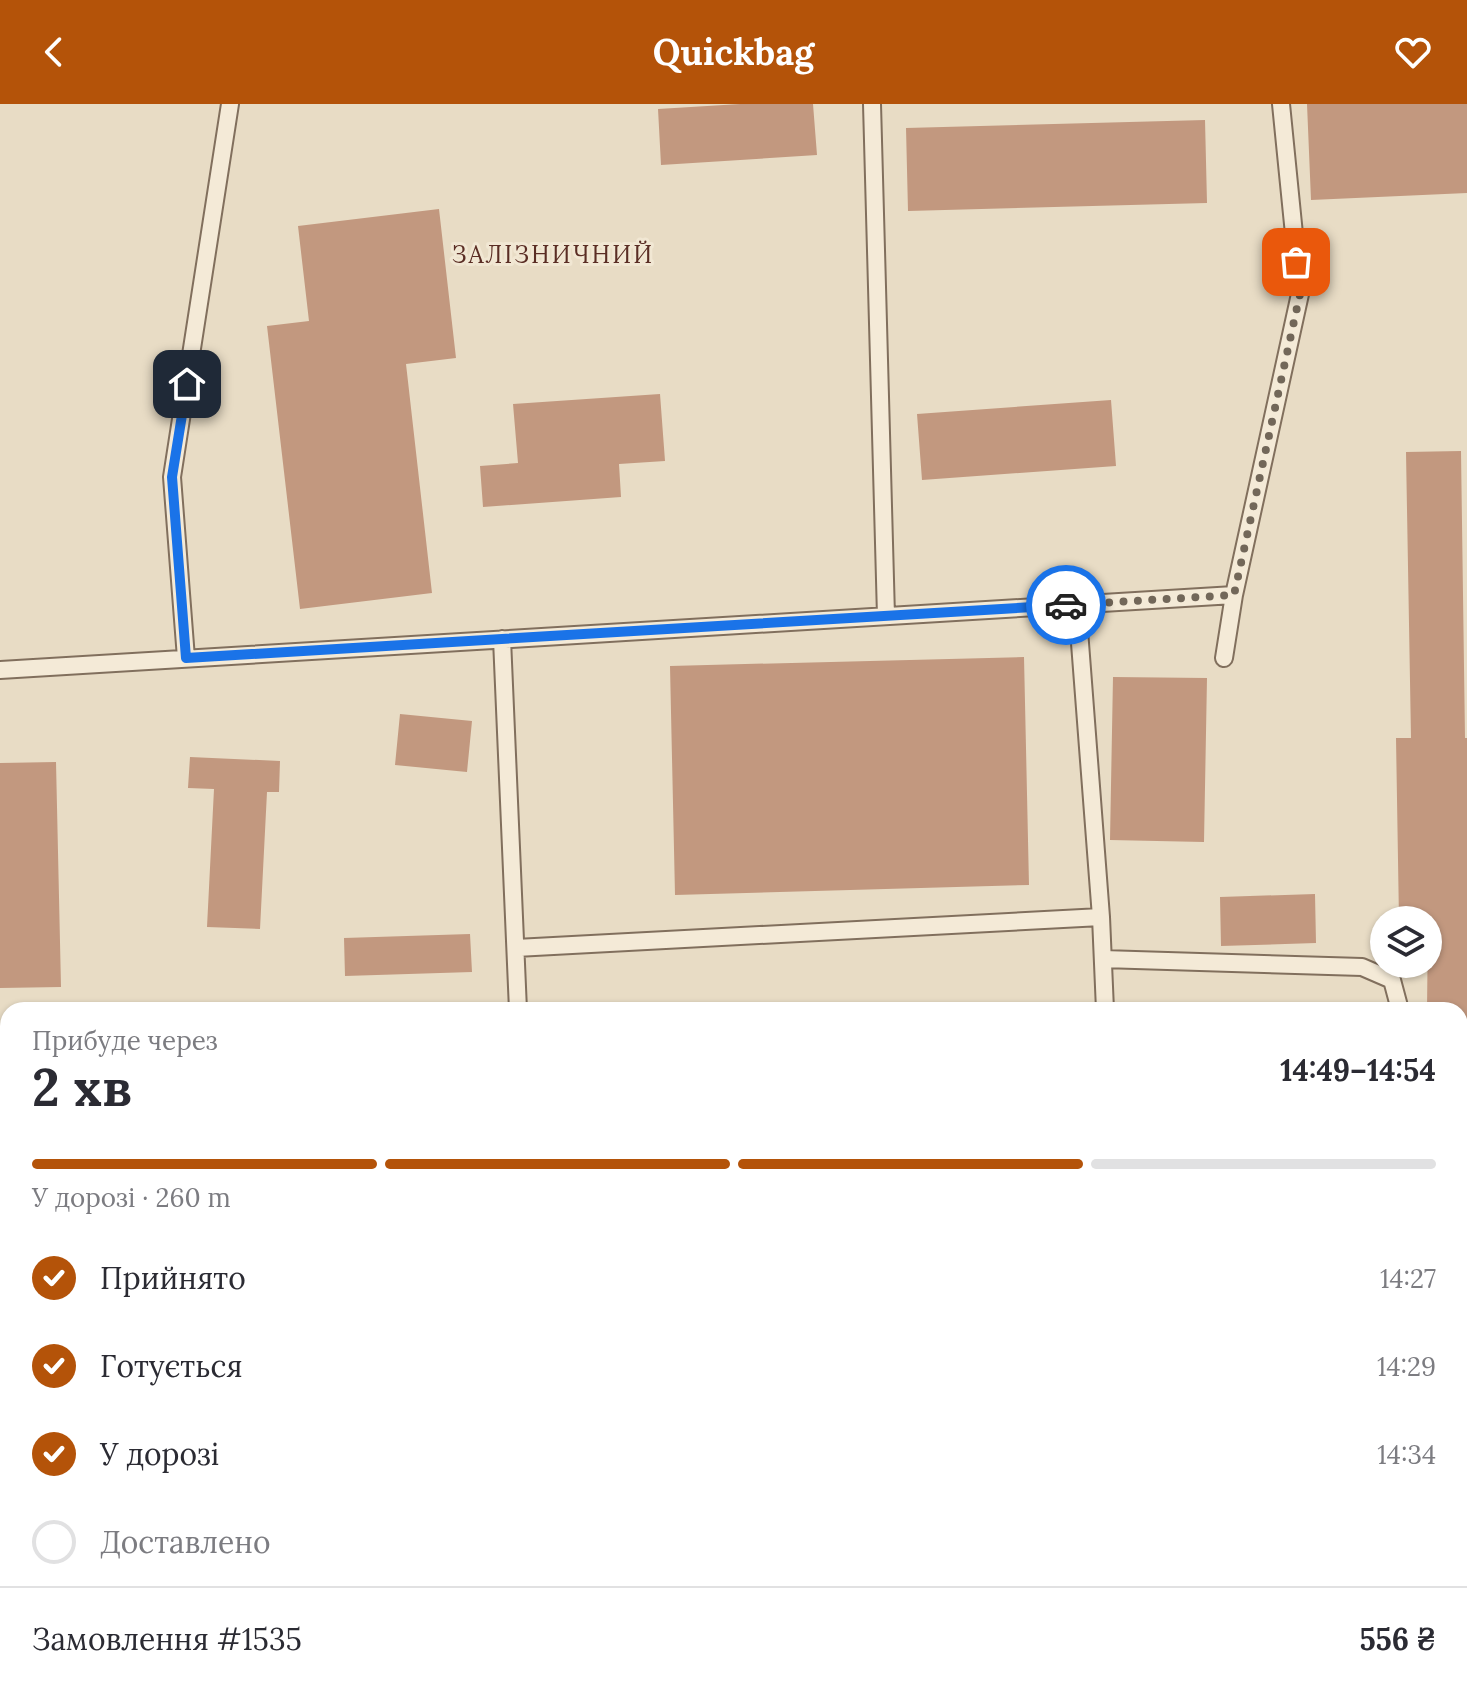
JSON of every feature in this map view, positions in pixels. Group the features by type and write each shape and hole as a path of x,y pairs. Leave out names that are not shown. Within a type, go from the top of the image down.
{"lane":[{"path":"186,658 172,477 230,104"},
{"path":"872,104 886,616"},
{"path":"1224,658 1234,595 1300,294 1281,104"},
{"path":"0,670 1234,595"},
{"path":"1077,604 1105,1002"},
{"path":"502,639 518,1002"},
{"path":"516,948 1101,917"},
{"path":"1103,959 1362,967 1392,980 1398,1002"}],"building":[{"path":"813,104 817,155 661,165 658,109"},
{"path":"1307,104 1467,104 1467,193 1311,200"},
{"path":"1205,120 1207,203 908,211 906,128"},
{"path":"439,209 456,358 406,364 432,593 300,609 267,326 309,321 298,226"},
{"path":"660,394 665,461 619,464 621,497 483,507 480,466 518,463 513,404"},
{"path":"1111,400 1116,466 922,480 917,414"},
{"path":"1461,451 1467,738 1467,1002 1427,1002 1427,978 1442,978 1442,906 1399,906 1396,738 1411,738 1406,452"},
{"path":"1024,657 1029,885 675,895 670,666"},
{"path":"1113,677 1207,678 1204,842 1110,840"},
{"path":"400,714 472,721 467,772 395,765"},
{"path":"190,757 280,761 279,792 267,792 260,929 207,927 214,789 188,788"},
{"path":"56,762 61,987 0,988 0,763"},
{"path":"1315,894 1316,943 1221,946 1220,897"},
{"path":"470,934 472,972 345,976 344,938"}],"way so far":[{"path":"1066,605 1234,595 1300,294 1296,262"}],"district":[{"name":"ЗАЛІЗНИЧНИЙ","path":"553,254"}],"route":[{"path":"187,384 172,477 186,658 1066,605"}]}
